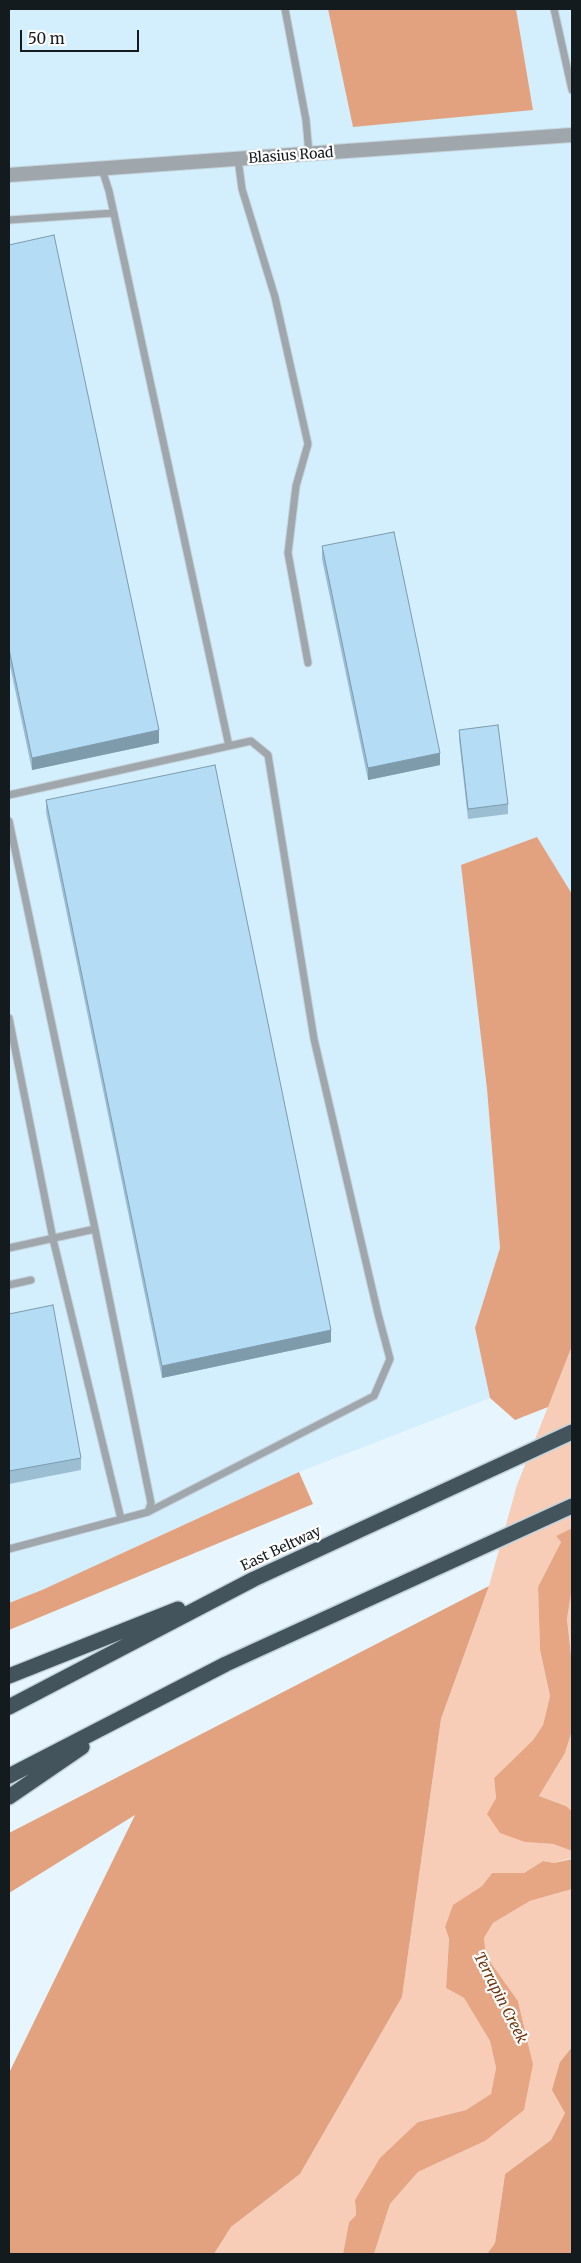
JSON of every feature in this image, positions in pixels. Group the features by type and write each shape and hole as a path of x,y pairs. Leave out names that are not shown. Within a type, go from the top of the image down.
{"highway":[{"name":"East Beltway","path":"9,1707 254,1579 572,1432"},
{"path":"9,1776 226,1664 572,1506"},
{"path":"9,1676 254,1579"},
{"path":"9,1797 135,1711"}],"street":[{"name":"Blasius Road","path":"9,175 572,138"}],"lane":[{"path":"285,9 306,120 309,154"},
{"path":"554,9 572,90"},
{"path":"238,159 242,189 275,297 308,444 296,486 288,553 308,663"},
{"path":"102,169 114,213 229,746"},
{"path":"9,220 114,213"},
{"path":"9,795 251,741 268,755 314,1039 390,1359 374,1396 148,1512 9,1549"},
{"path":"9,821 151,1503 148,1512"},
{"path":"9,1018 53,1239 121,1519"},
{"path":"9,1248 95,1229"},
{"path":"9,1285 31,1280"}],"shaded area":[{"path":"9,9 328,9 353,126 533,109 516,9 572,9 572,894 537,837 487,1089 500,1248 475,1328 490,1398 299,1472 42,1590 9,1603"},
{"path":"328,9 516,9 533,110 353,127"},
{"path":"537,837 572,894 572,1346 548,1407 515,1420 490,1398 475,1328 500,1248 487,1089 461,865"},
{"path":"572,1346 572,1528 556,1536 561,1542 538,1587 540,1650 550,1696 543,1725 533,1740 494,1778 496,1798 488,1814 525,1842 553,1844 572,1851 572,1858 554,1863 543,1861 524,1873 492,1873 482,1886 454,1905 445,1927 449,1939 446,1988 464,1998 490,2041 496,2068 491,2095 466,2110 418,2122 355,2200 356,2215 349,2222 343,2254 214,2254 231,2227 300,2174 402,1997 441,1719 489,1586 517,1485"},
{"path":"299,1472 313,1504 9,1630 9,1603 42,1590"},
{"path":"489,1586 441,1719 402,1997 300,2174 231,2227 214,2254 9,2254 9,2073 135,1815 9,1893 9,1833"},
{"path":"572,1588 572,1662 567,1619"},
{"path":"572,1731 572,1811 566,1806 539,1796 565,1753"},
{"path":"572,1889 572,2047 560,2062 565,2113 551,2140 505,2174 495,2243 487,2254 374,2254 390,2204 418,2172 485,2141 533,2064 518,2001 486,1956 484,1938 493,1923 530,1901"},
{"path":"572,2047 572,2254 487,2254 495,2243 505,2174 551,2140 565,2113 552,2090 560,2062"}],"water":[{"path":"572,1528 572,1588 567,1619 572,1664 572,1731 565,1753 539,1796 566,1806 572,1811 572,1851 553,1844 525,1842 500,1833 487,1814 496,1798 494,1778 533,1740 543,1725 550,1696 540,1650 538,1587 561,1542 556,1536"},
{"name":"Terrapin Creek","path":"572,1859 572,1889 530,1901 493,1923 484,1938 486,1956 518,2001 533,2064 524,2110 485,2141 418,2172 390,2204 374,2254 343,2254 349,2222 356,2215 355,2200 380,2158 418,2122 466,2110 491,2094 496,2068 490,2041 464,1998 446,1988 449,1939 445,1927 453,1905 482,1886 492,1873 524,1873 543,1861 554,1863"}],"building":[{"path":"54,235 159,730 32,758 9,649 9,245"},
{"path":"394,532 440,753 368,768 322,546"},
{"path":"498,725 508,804 468,809 459,730"},
{"path":"215,765 331,1330 162,1366 46,800"},
{"path":"53,1305 81,1458 9,1471 9,1314"}]}
